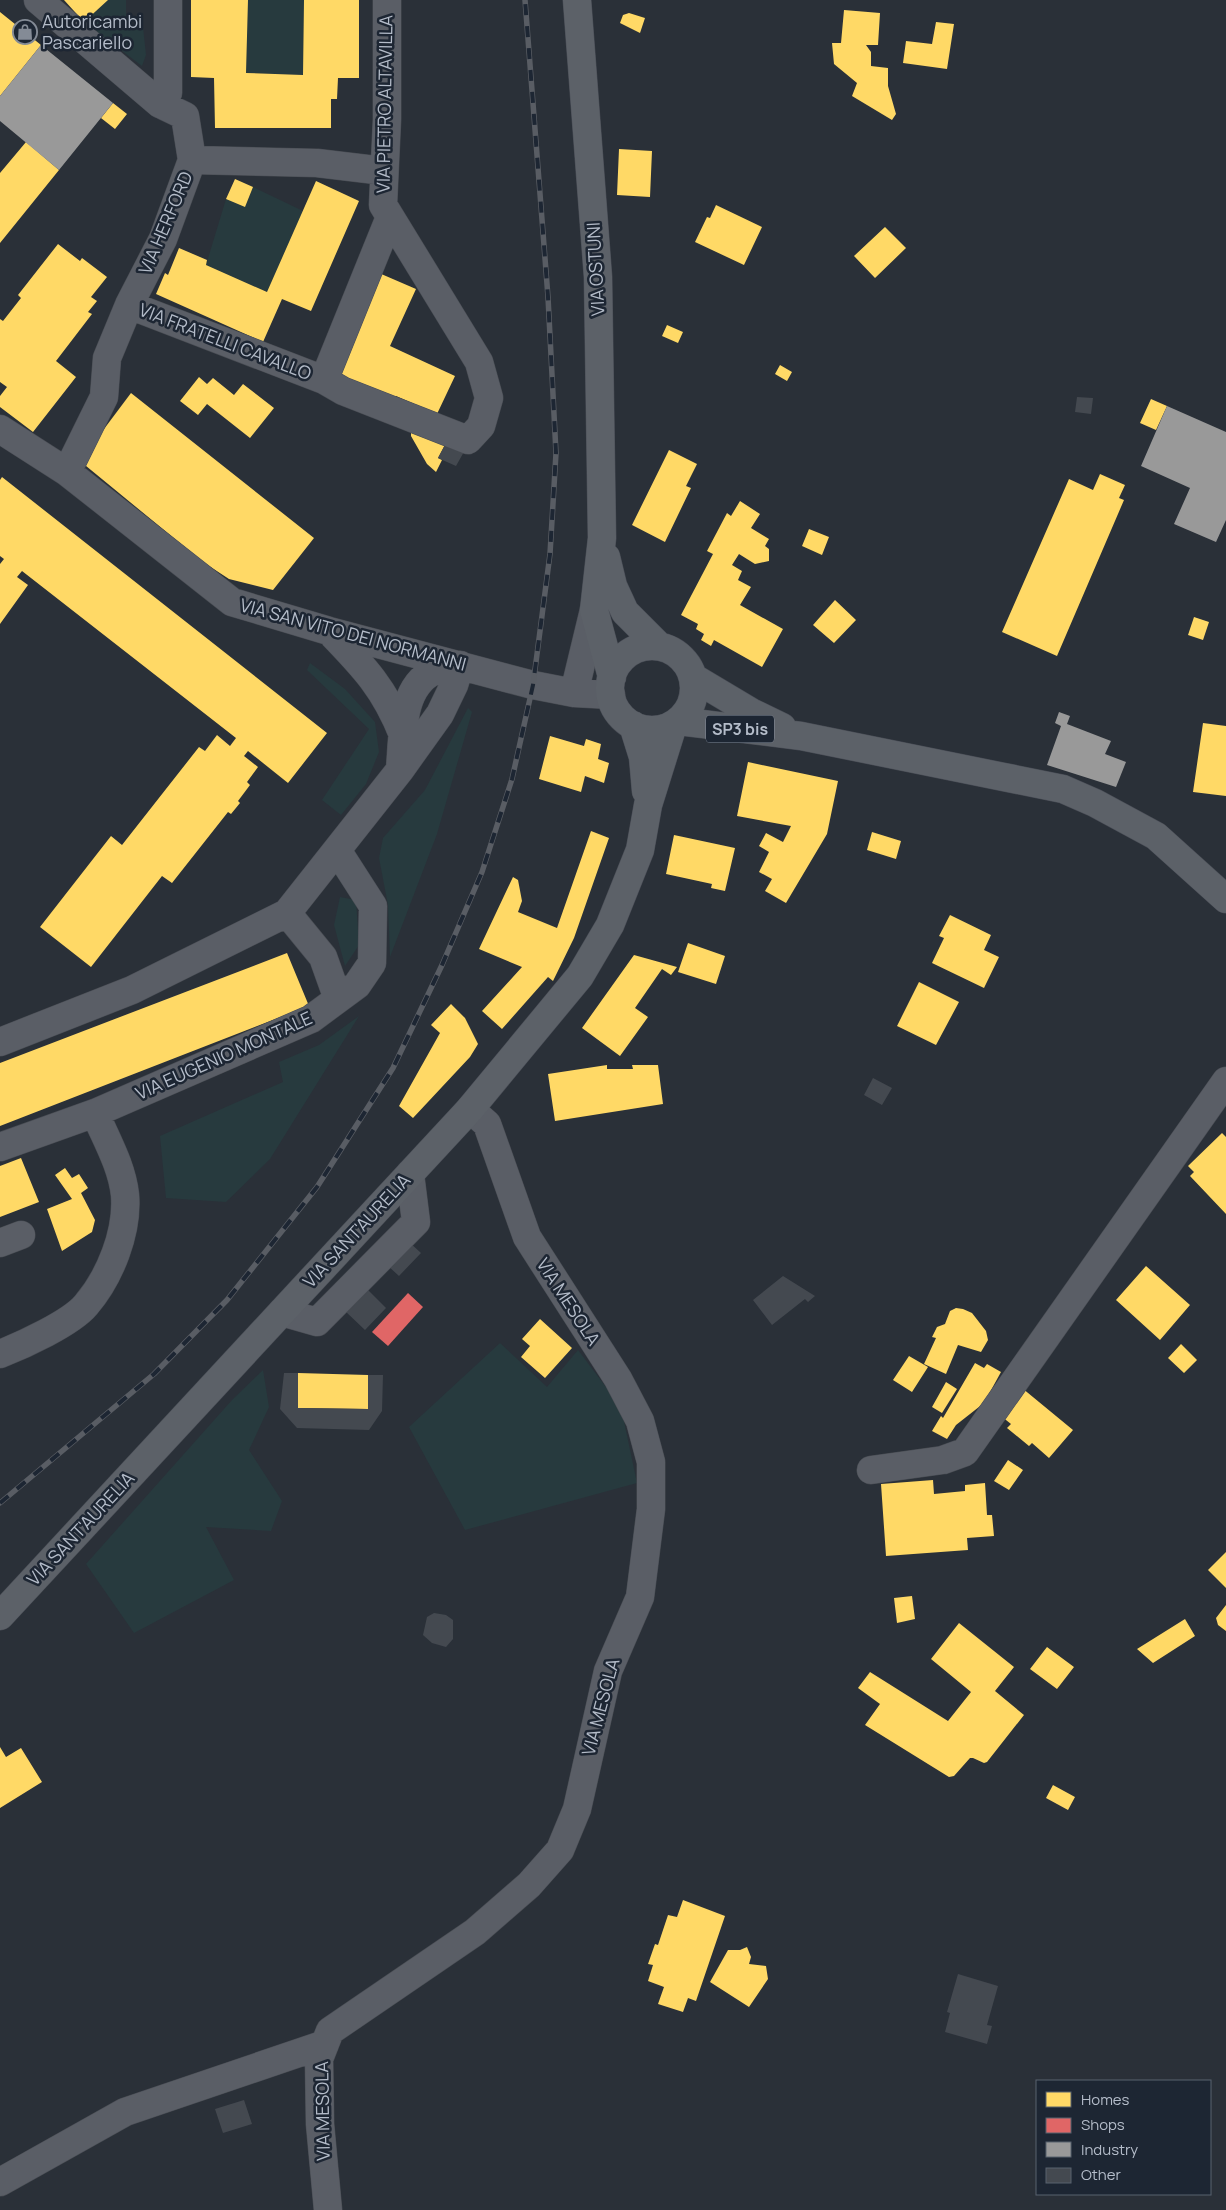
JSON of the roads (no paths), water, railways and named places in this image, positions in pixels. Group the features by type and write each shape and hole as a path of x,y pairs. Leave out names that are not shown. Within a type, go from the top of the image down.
{"main road":[{"name":"VIA OSTUNI","path":"577,0 598,277 602,538"},
{"path":"602,538 594,610 618,713 633,725 646,729 660,729 676,723"},
{"path":"602,538 613,586 625,612 659,646 681,657 694,678 695,688 690,706 676,723 648,805"},
{"path":"611,686 616,667 629,653 638,648 659,646"},
{"name":"SP3 bis","path":"694,678 751,712 801,736"},
{"name":"SP3 bis","path":"676,723 801,736 1063,789 1095,803 1156,836 1226,899"},
{"path":"633,725 643,757 648,805"},
{"name":"VIA SANT'AURELIA","path":"0,1616 470,1109 580,976 610,925 640,850 648,805"}],"street":[{"name":"VIA HERFORD","path":"38,0 160,104 185,116 192,160 162,239 129,305 107,358 104,397 67,472"},
{"path":"160,104 168,93 168,0"},
{"name":"VIA PIETRO ALTAVILLA","path":"324,380 343,391 468,440 481,426 489,398 479,362 383,205 387,0"},
{"path":"192,160 317,163 384,171"},
{"name":"VIA FRATELLI CAVALLO","path":"129,305 324,380 390,216"},
{"name":"VIA SAN VITO DEI NORMANNI","path":"4,438 67,472 232,602 329,631 533,685 574,693 611,686"},
{"path":"574,693 594,610"},
{"path":"329,631 369,672 391,706 403,735"},
{"path":"1,1035 132,990 287,913 400,770 440,714 454,686 460,665 434,671 418,684 408,702 400,770"},
{"name":"VIA EUGENIO MONTALE","path":"0,1147 94,1112 311,1020 357,984 372,963 372,906 336,850"},
{"path":"287,913 323,957 338,999"},
{"path":"871,1470 944,1460 965,1452 1226,1081"},
{"name":"VIA MESOLA","path":"328,2210 320,2124 319,2059 330,2031 475,1932 529,1885 560,1850 576,1809 608,1671 640,1597 652,1509 651,1462 640,1421 618,1379 527,1237 487,1124 470,1109"},
{"path":"0,1354 50,1331 86,1306 119,1248 124,1224 124,1195 116,1160 94,1112"},
{"path":"282,1312 317,1322 416,1222 410,1174"},
{"path":"0,2182 125,2112 325,2044"}],"railway":[{"path":"0,1503 154,1374 227,1300 317,1187 393,1068 442,965 482,872 512,779 533,685 550,554 556,453 548,297 525,0"}],"place":[{"name":"Autoricambi Pascariello","path":"25,32"}]}
